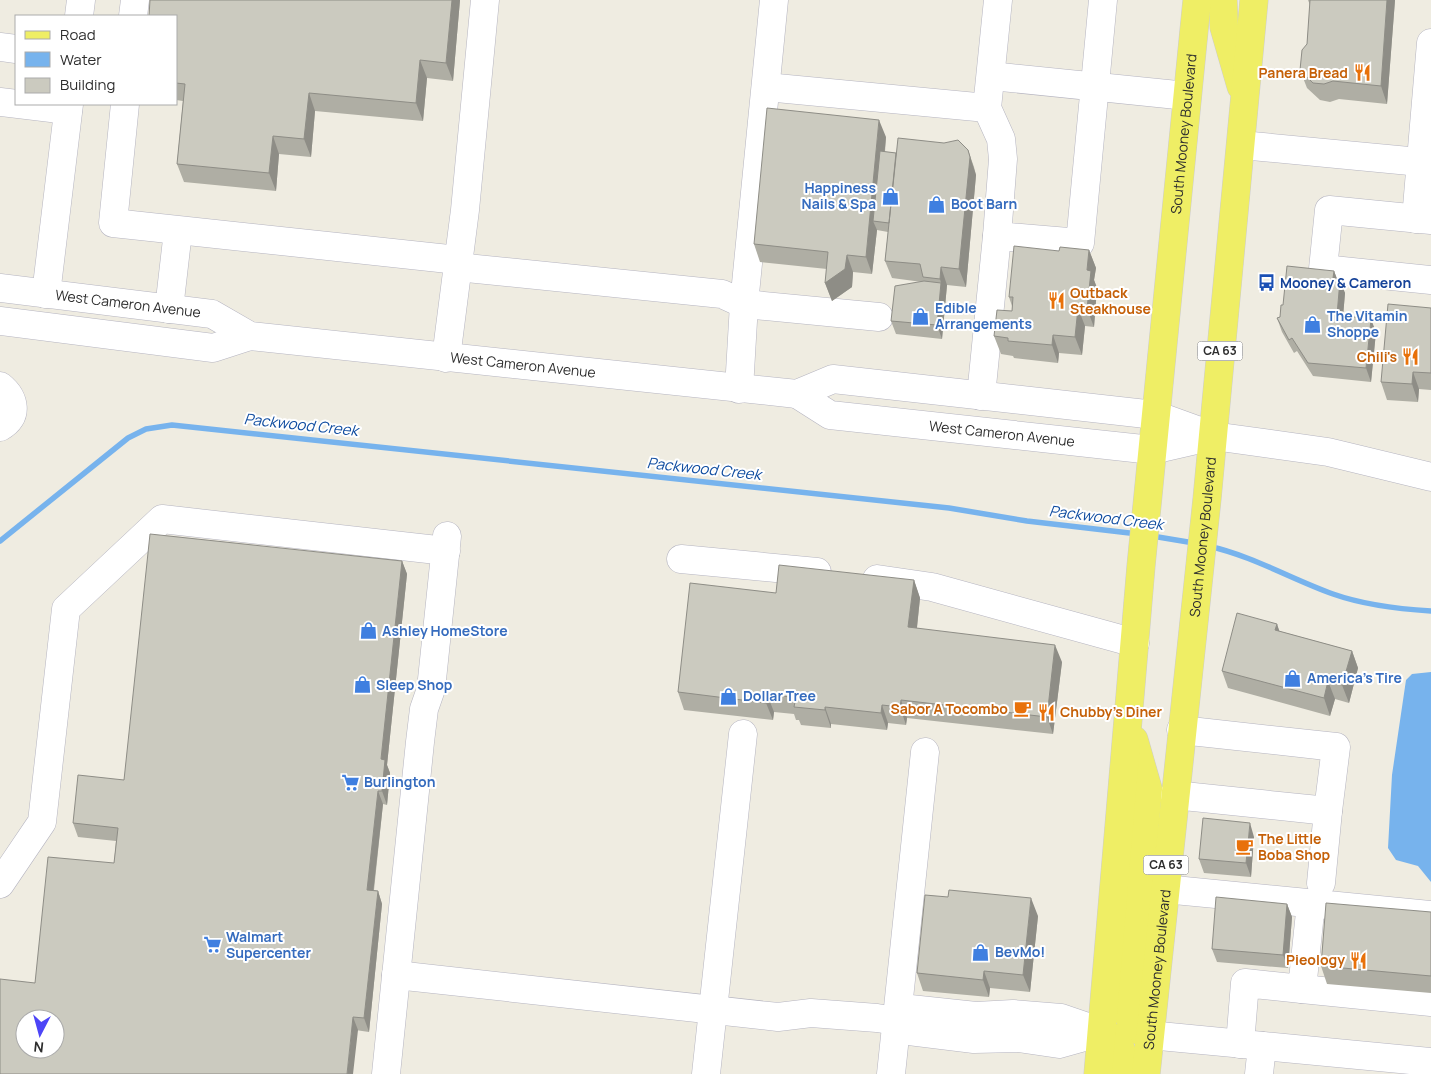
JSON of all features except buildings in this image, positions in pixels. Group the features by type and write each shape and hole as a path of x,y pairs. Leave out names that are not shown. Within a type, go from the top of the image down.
{"main road":[{"name":"South Mooney Boulevard","path":"1098,1074 1147,500 1197,0"},
{"path":"1223,0 1224,27 1245,99"},
{"name":"South Mooney Boulevard","path":"1146,1074 1164,889 1206,507 1254,0"},
{"path":"1128,721 1148,789 1128,1012 1132,1025 1137,1030 1149,1035"},
{"path":"1102,1032 1116,1040 1123,1050 1123,1074"}],"street":[{"path":"79,15 81,0"},
{"path":"133,15 135,0"},
{"path":"446,358 485,0"},
{"path":"739,388 744,304 774,0"},
{"path":"981,396 1003,159 1001,139 987,108 998,0"},
{"path":"997,236 1080,242 1103,0"},
{"path":"1431,43 1423,219 1329,210 1323,269 1431,280"},
{"path":"0,48 15,49"},
{"path":"991,76 1188,96"},
{"path":"766,86 987,108"},
{"path":"0,102 15,103"},
{"path":"41,105 68,107 46,294"},
{"path":"125,105 113,223 722,294 744,304 879,316"},
{"path":"1241,145 1426,162"},
{"path":"169,309 178,231"},
{"name":"West Cameron Avenue","path":"0,288 212,314 250,336 798,394 830,415 1152,450 1213,436"},
{"name":"West Cameron Avenue","path":"0,321 213,348 250,336"},
{"name":"West Cameron Avenue","path":"798,394 833,379 1156,415 1213,436 1328,452 1431,477"},
{"path":"0,386 11,398 14,406 10,419 0,427"},
{"path":"0,884 42,822 66,609 162,519 447,544 432,689 424,709 420,742 386,1074"},
{"path":"681,559 908,582 1134,643"},
{"path":"1181,730 1336,747 1302,988"},
{"path":"706,1074 743,734"},
{"path":"890,1074 925,752"},
{"path":"1174,795 1328,811"},
{"path":"1164,889 1316,893 1431,915"},
{"path":"396,975 778,1017 811,1013 896,1020 909,1032 974,1039 1018,1038 1059,1044 1102,1032"},
{"path":"1259,1074 1251,1045 1246,983 1431,1002"},
{"path":"1149,1035 1251,1045 1355,1065 1431,1062"}],"water":[{"path":"1431,672 1431,882 1418,866 1396,860 1388,848 1392,775 1406,680 1412,674"}],"waterway":[{"name":"Packwood Creek","path":"0,541 128,438 146,429 172,425 949,508 1027,521 1138,534"},
{"name":"Packwood Creek","path":"1152,536 1194,543"},
{"name":"Packwood Creek","path":"1208,546 1241,556 1345,598 1381,606 1431,611"}],"place":[{"name":"Panera Bread","path":"1362,73"},
{"name":"Happiness Nails & Spa","path":"890,196"},
{"name":"Boot Barn","path":"937,204"},
{"name":"Mooney & Cameron","path":"1266,283"},
{"name":"Outback Steakhouse","path":"1056,301"},
{"name":"Edible Arrangements","path":"921,316"},
{"name":"The Vitamin Shoppe","path":"1313,324"},
{"name":"Chili's","path":"1411,357"},
{"name":"Ashley HomeStore","path":"368,631"},
{"name":"America's Tire","path":"1293,678"},
{"name":"Sleep Shop","path":"362,685"},
{"name":"Dollar Tree","path":"729,696"},
{"name":"Sabor A Tocombo","path":"1022,709"},
{"name":"Chubby's Diner","path":"1046,712"},
{"name":"Burlington","path":"350,782"},
{"name":"The Little Boba Shop","path":"1244,847"},
{"name":"Walmart Supercenter","path":"212,945"},
{"name":"BevMo!","path":"981,952"},
{"name":"Pieology","path":"1359,960"}]}
